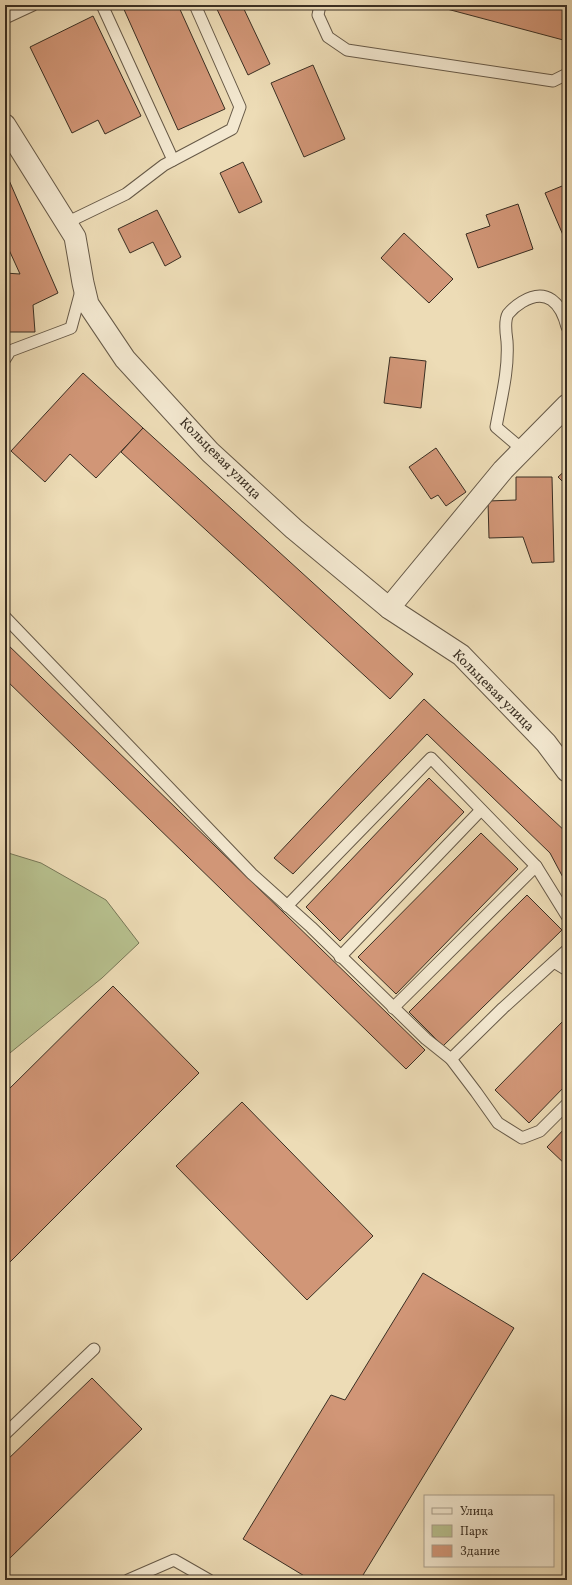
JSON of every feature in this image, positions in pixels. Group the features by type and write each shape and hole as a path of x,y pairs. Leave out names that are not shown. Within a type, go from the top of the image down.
{"street":[{"name":"Кольцевая улица","path":"5,125 75,237 88,304 125,359 210,452 294,529 389,608 461,655 546,743 567,771"},
{"path":"389,608 503,470 567,405"}],"lane":[{"path":"5,18 33,5"},
{"path":"102,5 173,160"},
{"path":"66,223 126,194 164,165 232,129 240,107 195,5"},
{"path":"320,5 318,15 328,37 347,50 553,81 567,74"},
{"path":"7,354 71,328 83,283"},
{"path":"523,450 496,426 505,380 508,315 515,307 528,298 542,296 555,302 564,314 567,327"},
{"path":"5,617 252,874 426,1039 450,1059 498,1123 522,1138 540,1131 567,1104"},
{"path":"287,906 431,758 536,866 567,916"},
{"path":"340,957 481,810"},
{"path":"393,1008 536,866"},
{"path":"450,1059 567,950"},
{"path":"554,962 567,970"},
{"path":"5,1434 94,1349"},
{"path":"128,1580 174,1560 209,1580"}],"green space":[{"path":"5,852 41,863 106,900 139,943 102,978 5,1057"}],"building":[{"path":"122,5 178,5 225,109 178,130"},
{"path":"215,5 242,5 270,64 248,75"},
{"path":"432,5 567,5 567,41"},
{"path":"93,16 141,116 105,134 98,120 72,133 30,47"},
{"path":"313,65 345,139 304,157 271,83"},
{"path":"243,162 262,202 239,213 220,173"},
{"path":"5,171 58,293 33,305 35,332 5,332 5,273 20,274 5,241"},
{"path":"567,184 567,241 566,242 545,193"},
{"path":"518,204 533,249 478,268 466,234 490,226 486,215"},
{"path":"157,210 181,257 165,266 153,242 130,253 118,229"},
{"path":"404,233 453,279 429,303 381,258"},
{"path":"390,357 426,361 421,408 384,403"},
{"path":"83,373 143,428 96,478 70,454 45,482 11,451"},
{"path":"143,428 413,674 390,699 121,452"},
{"path":"436,448 466,492 446,506 438,495 431,499 409,467"},
{"path":"567,469 567,486 558,477"},
{"path":"516,477 552,477 554,562 532,563 523,537 489,538 488,501 516,500"},
{"path":"5,642 425,1050 406,1069 5,679"},
{"path":"424,699 567,833 567,885 550,853 427,734 293,874 274,858"},
{"path":"429,778 464,812 340,941 306,907"},
{"path":"481,833 518,869 396,994 358,957"},
{"path":"527,895 562,930 443,1046 409,1012"},
{"path":"113,986 199,1073 5,1267 5,1093"},
{"path":"567,1017 567,1084 529,1123 495,1090"},
{"path":"242,1102 373,1236 307,1300 176,1166"},
{"path":"567,1126 567,1166 547,1147"},
{"path":"423,1273 514,1328 360,1580 311,1580 243,1539 331,1395 345,1400"},
{"path":"92,1378 142,1429 8,1560 5,1557 5,1462"}]}
